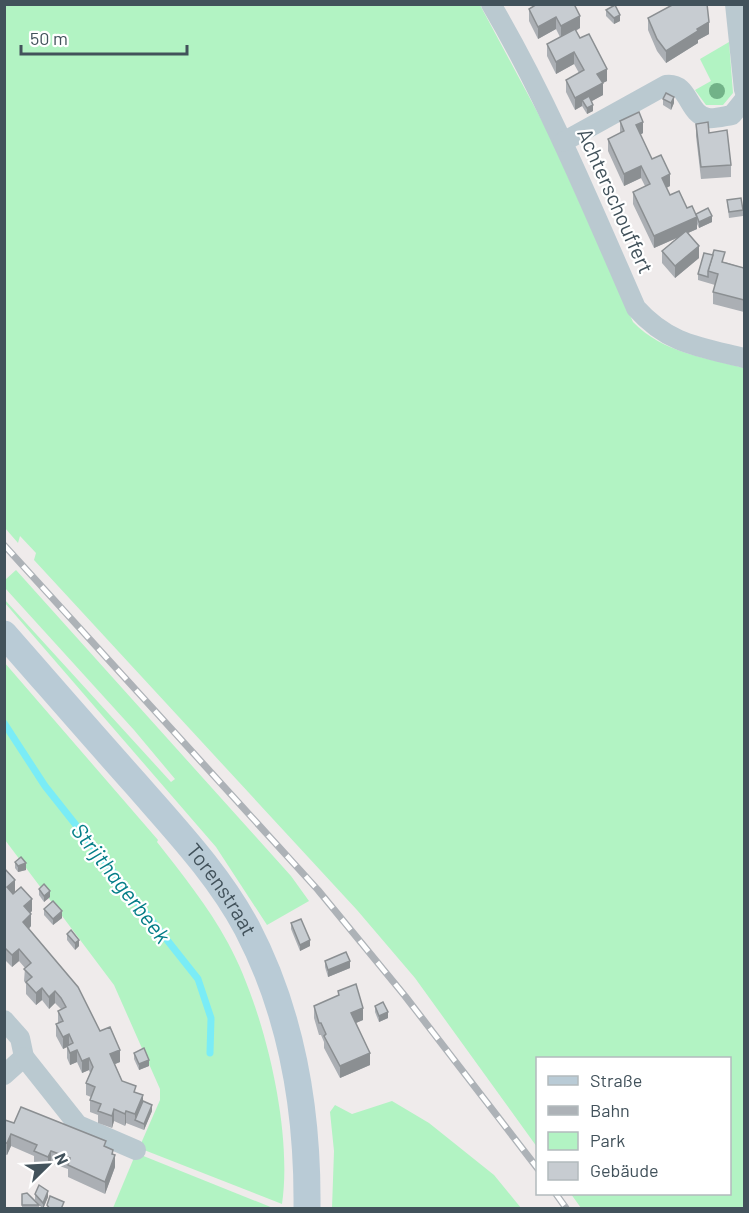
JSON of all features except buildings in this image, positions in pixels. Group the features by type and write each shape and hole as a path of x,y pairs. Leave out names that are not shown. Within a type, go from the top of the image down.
{"street":[{"name":"Achterschouffert","path":"491,4 535,84 563,142 636,308 651,325 673,339 744,358"},
{"path":"735,4 744,90"},
{"path":"563,142 666,85 674,84 681,88 700,115 709,118 732,115 744,100"},
{"name":"Torenstraat","path":"4,634 204,863 246,926 271,982 297,1071 304,1124 307,1209"},
{"path":"4,1020 20,1038 24,1057 78,1125 136,1150"},
{"path":"4,1075 24,1057"}],"green space":[{"path":"5,5 480,5 548,132 633,322 657,341 671,347 699,357 744,368 744,1208 581,1208 572,1195 731,1195 731,1057 536,1057 536,1146 415,978 357,910 34,560 36,553 20,536 18,543 5,528"},
{"path":"729,42 733,93 723,105 706,105 695,90 711,81 700,59"},
{"path":"16,570 291,876 309,901 267,925 216,847 5,603 5,600 171,782 175,779 134,730 5,588 5,580"},
{"path":"4,662 158,840 157,842 203,903 228,943 253,1001 273,1070 283,1141 282,1204 139,1148 160,1100 160,1089 114,985 5,840"},
{"path":"392,1101 429,1123 494,1175 521,1208 332,1208 334,1151 330,1112 335,1105 352,1114"},
{"path":"136,1153 273,1208 113,1208"}],"waterway":[{"name":"Strijthagerbeek","path":"4,723 45,786 198,979 211,1018 210,1053"}],"railway":[{"path":"4,545 318,890 405,996 536,1166"},
{"path":"557,1195 566,1208"}]}
